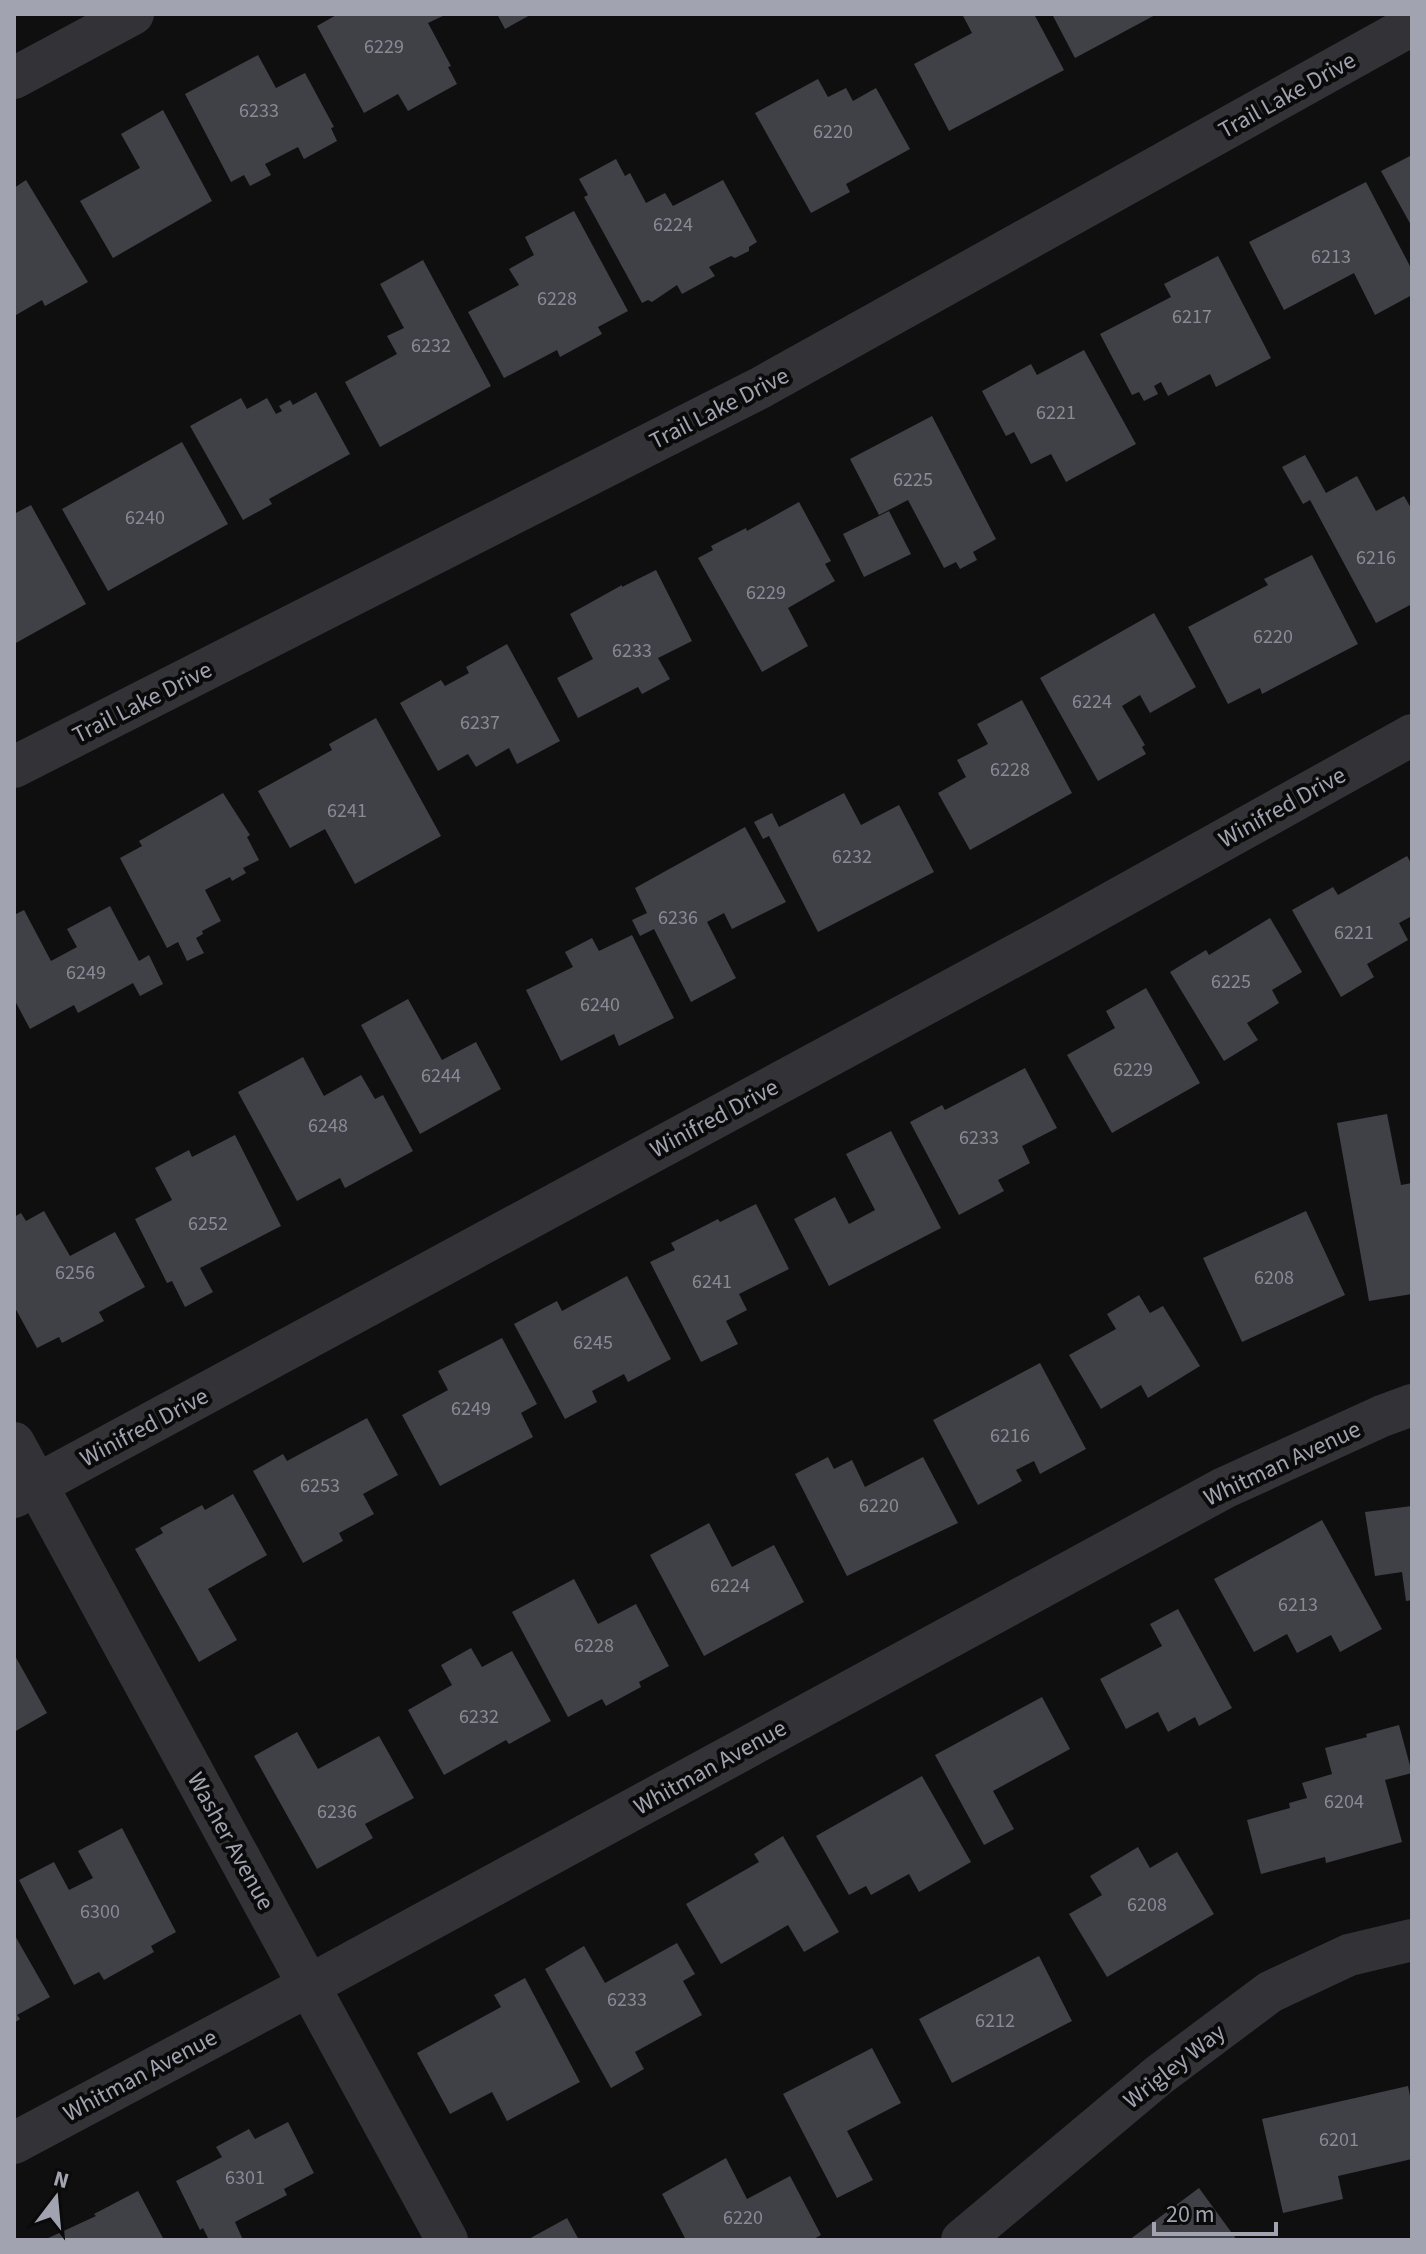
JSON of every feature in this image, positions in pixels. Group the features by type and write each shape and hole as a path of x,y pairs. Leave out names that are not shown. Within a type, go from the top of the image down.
{"street":[{"path":"14,78 133,14"},
{"name":"Trail Lake Drive","path":"14,767 760,388 1412,25"},
{"name":"Winifred Drive","path":"26,1491 1053,935 1412,735"},
{"name":"Whitman Avenue","path":"14,2143 1224,1488 1412,1405"},
{"name":"Washer Avenue","path":"14,1443 26,1491 310,1985 447,2240"},
{"name":"Wrigley Way","path":"962,2240 1159,2075 1270,1992 1349,1955 1412,1940"}],"building":[{"path":"338,14 447,14 428,23 457,84 408,111 398,94 364,113 317,26"},
{"path":"497,14 532,14 505,29"},
{"path":"962,14 1034,14 1064,70 949,131 914,64 972,33"},
{"path":"1052,14 1157,14 1075,58"},
{"path":"258,55 276,88 305,73 334,127 331,128 337,141 304,159 298,147 265,164 271,175 250,186 244,175 231,182 185,94"},
{"path":"818,79 828,97 846,88 853,101 876,88 910,149 846,184 850,192 811,213 755,113"},
{"path":"163,110 212,201 113,258 80,201 140,168 121,134"},
{"path":"1412,155 1412,227 1381,171"},
{"path":"616,159 625,176 630,173 646,203 665,193 673,206 723,180 757,242 749,247 749,251 709,267 715,276 682,294 677,285 652,302 642,303 584,197 588,195 579,179"},
{"path":"26,180 88,282 45,306 42,300 16,315 14,188"},
{"path":"1366,182 1412,270 1412,295 1375,315 1354,273 1284,310 1249,242"},
{"path":"574,211 628,311 598,327 602,334 560,357 557,350 504,378 468,312 519,285 509,269 534,255 525,237"},
{"path":"1218,256 1271,358 1216,387 1210,374 1168,396 1161,382 1154,386 1158,394 1144,401 1139,392 1132,395 1100,334 1171,297 1164,284"},
{"path":"423,260 491,386 380,447 345,382 397,354 387,336 404,328 380,284"},
{"path":"1084,350 1136,444 1066,482 1051,454 1031,464 1014,432 1006,436 982,391 1031,364 1037,375"},
{"path":"316,392 350,454 269,499 272,504 243,520 190,426 241,398 247,409 267,398 276,414 282,411 279,406 290,400 293,405"},
{"path":"932,416 996,539 973,552 977,560 960,569 956,562 944,568 908,500 879,515 850,459"},
{"path":"182,442 228,524 108,591 62,509"},
{"path":"1305,455 1326,493 1357,476 1376,511 1404,496 1412,510 1412,604 1376,623 1310,500 1303,504 1282,467"},
{"path":"799,502 831,561 825,564 835,581 788,608 808,646 762,672 698,558 713,550 711,546 746,528 747,531"},
{"path":"31,505 86,604 14,644 14,514"},
{"path":"889,511 911,554 864,577 843,534"},
{"path":"1312,555 1358,644 1262,694 1260,688 1228,704 1188,627 1268,585 1264,579"},
{"path":"656,570 692,641 658,658 670,679 642,694 638,687 578,718 557,678 593,659 570,614"},
{"path":"1154,613 1196,687 1150,713 1140,695 1122,706 1145,745 1142,747 1146,754 1098,781 1040,678"},
{"path":"507,644 560,741 517,764 509,748 476,767 468,754 438,771 400,703 441,680 445,686 469,673 466,667"},
{"path":"1022,700 1072,793 970,850 938,793 966,777 957,760 988,744 977,724"},
{"path":"376,718 441,836 355,884 325,829 290,848 258,791 332,750 329,744"},
{"path":"223,793 250,835 247,837 259,860 243,868 246,873 232,881 230,877 205,890 221,921 202,931 203,934 196,938 204,953 187,961 178,942 167,948 120,858 142,846 139,841"},
{"path":"844,793 861,825 899,805 934,872 818,932 769,836 763,839 754,822 772,813 779,827"},
{"path":"745,827 786,902 732,929 724,913 707,922 736,978 691,1002 654,929 640,936 632,920 647,913 635,888"},
{"path":"1407,856 1412,865 1412,916 1399,923 1408,940 1367,964 1374,977 1341,997 1292,910 1333,887 1338,895"},
{"path":"110,906 139,961 149,955 163,984 140,996 133,983 78,1013 74,1005 30,1029 14,999 14,915 24,910 51,961 77,947 67,929"},
{"path":"1270,918 1302,972 1272,990 1279,1003 1247,1023 1258,1040 1224,1061 1170,972 1206,950 1209,955"},
{"path":"632,935 674,1018 619,1046 614,1034 561,1061 526,990 573,967 565,952 592,938 599,951"},
{"path":"1146,988 1200,1083 1112,1133 1067,1055 1115,1028 1106,1011"},
{"path":"408,999 442,1060 476,1042 501,1089 420,1134 361,1025"},
{"path":"303,1057 324,1096 361,1075 375,1099 383,1095 413,1151 345,1188 340,1178 297,1201 238,1092"},
{"path":"1025,1068 1057,1128 1022,1146 1030,1163 998,1180 1004,1191 959,1215 910,1122 942,1105 945,1110"},
{"path":"1387,1114 1401,1185 1412,1183 1412,1294 1369,1301 1337,1123"},
{"path":"891,1131 941,1228 829,1286 794,1219 835,1197 849,1224 875,1210 846,1154"},
{"path":"235,1135 281,1226 200,1268 213,1292 185,1307 172,1281 167,1283 135,1219 172,1200 155,1168 189,1150 192,1157"},
{"path":"756,1204 789,1269 739,1294 747,1310 726,1321 738,1344 701,1362 650,1262 675,1250 671,1243"},
{"path":"44,1211 70,1256 115,1232 145,1287 99,1312 104,1321 62,1343 59,1337 37,1348 14,1306 14,1217 21,1213 26,1221"},
{"path":"1306,1211 1345,1295 1242,1342 1203,1258"},
{"path":"627,1276 671,1359 628,1382 624,1374 592,1391 597,1402 565,1419 514,1324 557,1301 562,1311"},
{"path":"1139,1295 1150,1313 1163,1306 1200,1366 1148,1398 1141,1385 1101,1409 1069,1355 1116,1329 1107,1314"},
{"path":"502,1338 537,1404 521,1413 533,1437 440,1486 402,1415 448,1390 438,1371"},
{"path":"1040,1363 1086,1449 1040,1474 1034,1461 1016,1470 1022,1481 978,1505 933,1420"},
{"path":"367,1418 398,1475 363,1494 374,1514 339,1533 343,1541 303,1563 253,1471 283,1454 287,1461"},
{"path":"828,1457 834,1469 852,1460 865,1487 923,1457 958,1523 847,1576 795,1474"},
{"path":"233,1494 267,1555 208,1589 237,1640 199,1662 135,1549 163,1533 160,1528 202,1505 205,1510"},
{"path":"1412,1506 1412,1600 1406,1601 1402,1572 1375,1576 1365,1512"},
{"path":"1322,1520 1382,1629 1340,1652 1331,1635 1297,1653 1287,1634 1254,1652 1214,1579"},
{"path":"709,1523 732,1567 774,1545 804,1602 704,1656 650,1555"},
{"path":"574,1579 598,1624 636,1604 669,1666 639,1682 641,1687 606,1706 602,1699 568,1717 512,1612"},
{"path":"1178,1609 1232,1708 1199,1726 1195,1717 1168,1732 1158,1712 1126,1729 1100,1679 1162,1646 1150,1624"},
{"path":"471,1648 482,1667 512,1651 551,1721 509,1744 506,1740 444,1775 408,1710 452,1685 441,1665"},
{"path":"14,1654 47,1713 14,1732"},
{"path":"1042,1697 1070,1749 993,1791 1014,1829 984,1845 935,1755"},
{"path":"1399,1725 1412,1773 1385,1780 1402,1842 1326,1863 1325,1857 1261,1874 1247,1820 1290,1808 1289,1803 1307,1798 1302,1783 1332,1774 1325,1748"},
{"path":"297,1732 318,1769 379,1736 414,1798 365,1824 373,1838 317,1869 254,1756"},
{"path":"922,1776 971,1862 919,1892 909,1874 871,1895 866,1886 849,1895 816,1836"},
{"path":"122,1828 176,1932 151,1946 154,1952 104,1980 99,1972 74,1985 19,1880 54,1862 69,1890 93,1878 78,1851"},
{"path":"783,1836 839,1932 804,1952 788,1925 721,1964 686,1904 759,1862 754,1854"},
{"path":"1138,1847 1150,1868 1177,1852 1214,1914 1107,1977 1069,1914 1102,1895 1090,1876"},
{"path":"14,1934 50,1997 17,2015 20,2019 14,2023"},
{"path":"677,1943 695,1974 683,1981 702,2015 635,2052 644,2069 611,2088 545,1969 584,1946 605,1983"},
{"path":"1039,1956 1072,2021 952,2083 919,2019"},
{"path":"525,1978 580,2082 507,2121 492,2092 450,2114 417,2053 501,2007 494,1995"},
{"path":"872,2048 901,2103 847,2131 873,2180 837,2198 783,2094"},
{"path":"1408,2086 1412,2096 1412,2159 1338,2176 1343,2199 1283,2213 1262,2119"},
{"path":"288,2122 314,2173 284,2189 287,2195 235,2222 243,2240 209,2240 203,2228 200,2230 176,2181 222,2157 216,2147 249,2129 255,2139"},
{"path":"726,2158 747,2199 790,2176 821,2235 812,2240 686,2240 662,2194"},
{"path":"1199,2188 1237,2240 1129,2240"},
{"path":"138,2191 164,2240 44,2240 96,2216 94,2214"},
{"path":"567,2218 579,2240 527,2240"}]}
